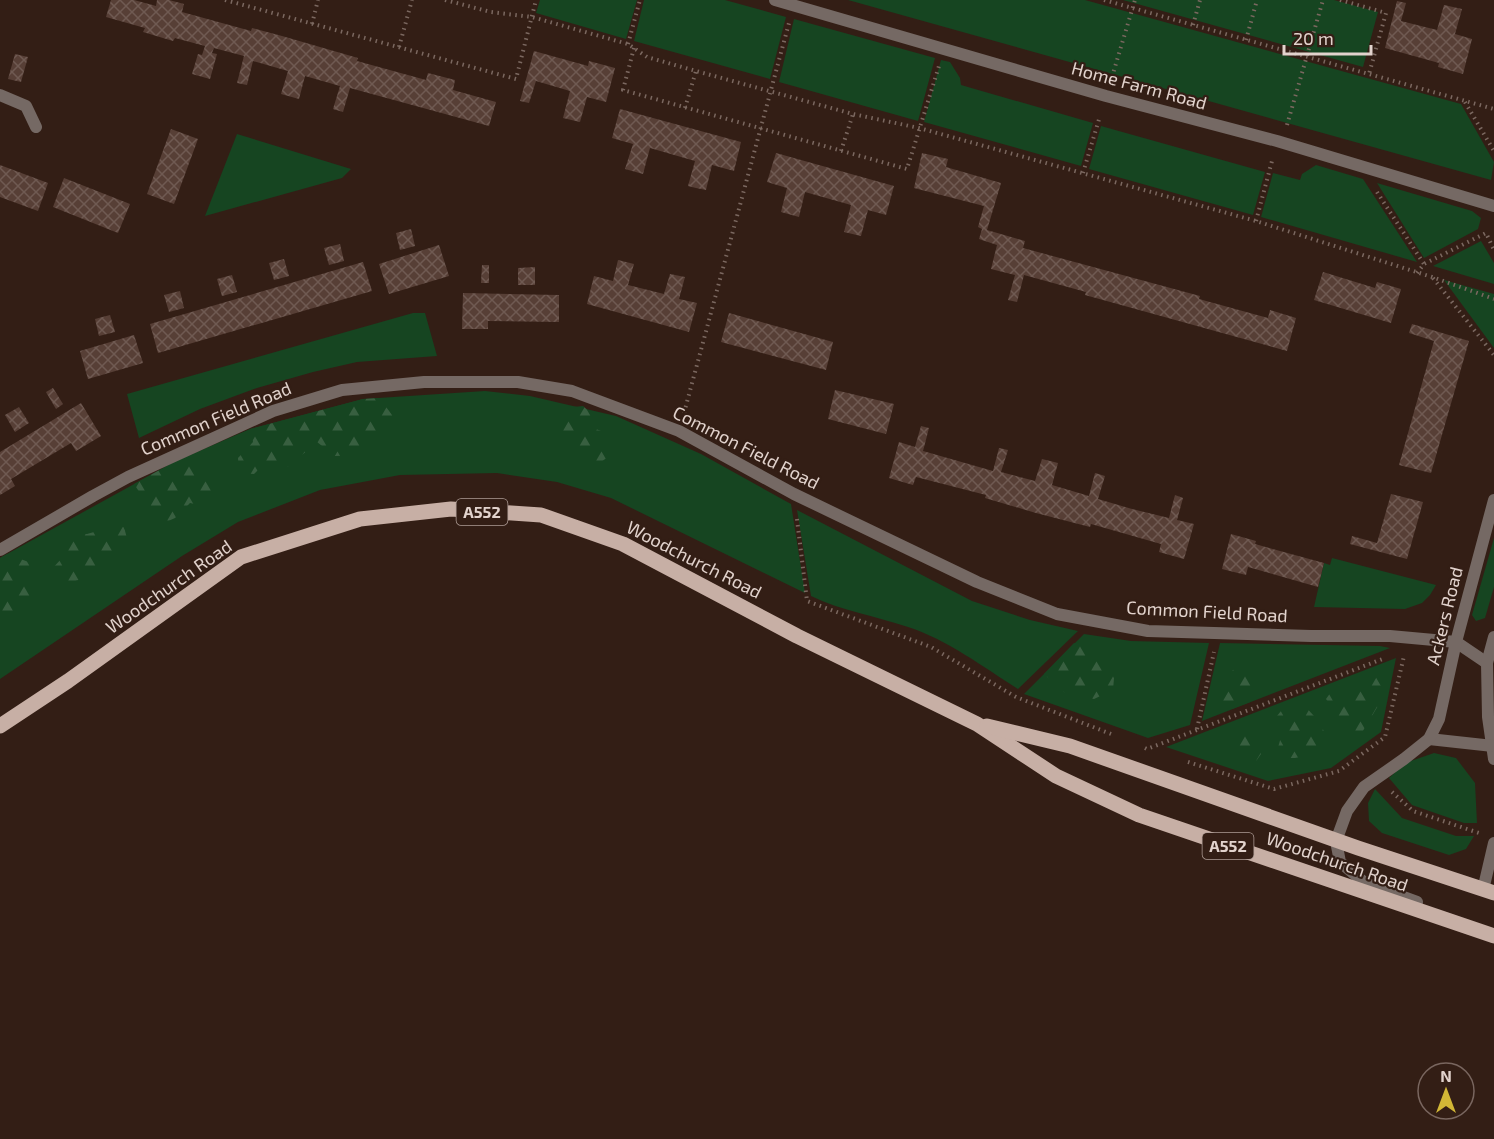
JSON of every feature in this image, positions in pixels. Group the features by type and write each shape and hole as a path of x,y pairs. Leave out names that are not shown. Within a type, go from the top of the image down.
{"main road":[{"name":"Woodchurch Road","path":"0,726 68,681 241,558 360,519 451,510 540,515 623,544 796,636 977,724 1056,776 1139,815 1494,935"},
{"name":"Woodchurch Road","path":"977,724 1070,746 1336,841 1489,891"}],"street":[{"name":"Home Farm Road","path":"775,0 794,3 1106,96 1279,142 1494,206"},
{"path":"0,95 26,106 36,128"},
{"name":"Common Field Road","path":"0,550 128,477 273,411 342,390 424,382 518,382 572,391 680,431 794,494 977,582 1057,614 1148,631 1390,636 1456,642 1487,663"},
{"name":"Ackers Road","path":"1336,841 1347,811 1364,787 1429,739 1439,719 1456,642 1494,500"},
{"path":"1429,739 1493,752 1488,717 1487,663 1494,637"},
{"path":"1336,841 1340,862 1365,883 1494,935"},
{"path":"1489,891 1494,843"}],"path":[{"path":"225,0 516,80 536,0"},
{"path":"312,24 318,0"},
{"path":"399,47 412,0"},
{"path":"445,0 490,12 532,17 628,44 647,57 696,71 853,114 919,128 1256,221 1494,298"},
{"path":"628,44 640,0"},
{"path":"1104,0 1494,109"},
{"path":"1083,172 1135,0"},
{"path":"1193,25 1200,0"},
{"path":"1246,40 1257,0"},
{"path":"1256,221 1279,142 1308,57 1323,0"},
{"path":"1341,0 1386,13 1369,74"},
{"path":"680,431 794,3"},
{"path":"634,48 623,90 907,169 944,49"},
{"path":"685,108 696,71"},
{"path":"1465,101 1494,152"},
{"path":"841,152 853,114"},
{"path":"1362,168 1424,264"},
{"path":"1417,273 1424,264 1486,233 1494,250"},
{"path":"1432,277 1494,355"},
{"path":"794,494 807,601 931,647 1016,697 1114,736"},
{"path":"1196,730 1218,632"},
{"path":"1179,759 1274,789 1339,771 1385,737 1406,650"},
{"path":"1147,748 1395,654"},
{"path":"1136,744 1158,752"},
{"path":"1358,757 1376,778 1413,811 1484,834"}],"green space":[{"path":"540,0 637,0 626,39 536,13"},
{"path":"644,0 725,0 786,17 770,79 634,41"},
{"path":"848,0 1085,0 1461,104 1494,162 1491,180"},
{"path":"1123,0 1334,0 1378,12 1363,67"},
{"path":"794,19 935,58 918,121 779,82"},
{"path":"941,60 950,62 960,78 961,85 1093,123 1081,166 924,122"},
{"path":"1101,126 1265,172 1253,215 1089,169"},
{"path":"237,134 351,169 342,178 205,216"},
{"path":"1316,165 1363,179 1417,262 1261,217 1273,173 1300,180 1302,174"},
{"path":"1377,183 1472,211 1481,218 1478,229 1424,258"},
{"path":"1481,241 1494,263 1494,284 1433,266"},
{"path":"1444,280 1494,294 1494,348"},
{"path":"413,313 425,313 437,356 357,362 313,372 257,388 200,409 139,438 127,394"},
{"path":"485,391 530,396 616,416 701,454 791,504 805,593 611,498 557,482 497,473 400,475 320,490 238,522 182,556 0,679 0,558 176,461 250,429 363,399"},
{"path":"379,398 393,416 385,434 364,455 335,456 317,442 288,467 266,462 254,474 239,473 238,458 253,442 250,429 363,399"},
{"path":"583,406 592,414 596,429 606,433 612,454 601,462 582,462 578,451 559,433 562,414 573,407"},
{"path":"176,461 207,469 224,483 219,500 204,506 190,503 175,518 157,526 143,516 142,496 134,484"},
{"path":"797,510 972,601 1030,620 1078,631 1018,689 965,655 923,632 835,606 811,596"},
{"path":"124,527 130,550 115,555 102,567 81,579 61,586 50,571 63,557 71,533 87,534 108,528"},
{"path":"1494,538 1494,587 1485,618 1476,621 1472,615"},
{"path":"7,554 34,564 31,607 22,617 3,624 0,623 0,558"},
{"path":"1332,558 1436,585 1422,603 1405,609 1314,607 1324,563 1330,565"},
{"path":"1084,634 1131,641 1209,643 1190,725 1148,738 1024,694"},
{"path":"1074,643 1093,646 1115,666 1113,690 1094,699 1065,693 1044,674"},
{"path":"1220,643 1380,646 1390,648 1202,721"},
{"path":"1396,658 1381,732 1331,768 1268,781 1166,747"},
{"path":"1236,668 1256,679 1250,702 1232,709 1219,697 1222,678"},
{"path":"1358,674 1374,674 1386,695 1353,745 1345,734 1337,714 1326,699 1336,685 1350,689"},
{"path":"1302,703 1330,740 1324,752 1295,758 1275,758 1281,737 1273,721 1285,706"},
{"path":"1245,728 1253,729 1258,735 1256,744 1261,754 1254,764 1238,759 1229,744 1231,736"},
{"path":"1434,753 1456,758 1475,783 1477,823 1464,823 1412,805 1389,778 1405,763"},
{"path":"1375,789 1402,818 1456,836 1474,836 1466,849 1449,855 1382,833 1369,821 1368,803"}],"building":[{"path":"111,0 134,0 156,6 157,0 169,0 184,4 182,12 251,31 252,28 282,36 358,58 357,61 426,80 428,73 455,80 453,90 496,102 489,126 350,88 343,112 333,109 340,86 305,76 299,99 281,94 288,71 253,61 247,85 237,83 244,56 214,48 212,53 217,54 210,79 192,74 198,54 202,55 205,46 175,38 173,41 143,32 145,28 106,17"},
{"path":"1397,1 1406,3 1401,21 1437,30 1444,5 1462,9 1455,34 1472,39 1463,74 1438,67 1439,63 1385,48"},
{"path":"534,51 588,66 589,61 615,68 606,102 587,97 580,122 563,118 570,91 536,81 529,103 520,101"},
{"path":"15,54 28,57 21,82 8,79"},
{"path":"620,109 741,142 734,171 712,165 706,190 688,186 695,161 650,148 643,174 625,169 633,144 612,138"},
{"path":"171,129 198,139 174,204 147,194"},
{"path":"776,153 894,186 886,215 868,210 861,236 844,232 851,205 805,192 799,217 781,212 787,188 767,182"},
{"path":"922,153 948,159 946,167 1001,183 987,230 1025,241 1023,248 1200,296 1199,299 1268,318 1270,310 1296,318 1287,351 1085,295 1086,292 1024,275 1017,302 1008,300 1015,275 991,269 997,245 979,239 982,229 978,227 984,206 914,188"},
{"path":"0,165 48,183 38,211 0,197"},
{"path":"64,178 130,204 118,233 53,207"},
{"path":"411,229 415,246 400,250 396,233"},
{"path":"340,244 344,261 329,265 324,248"},
{"path":"439,245 449,276 389,294 379,264"},
{"path":"284,259 289,276 274,280 269,263"},
{"path":"618,260 634,264 628,285 664,294 670,274 685,277 679,299 697,303 689,332 587,304 594,276 613,281"},
{"path":"363,262 372,291 158,353 150,324"},
{"path":"482,265 489,265 489,283 481,283"},
{"path":"535,267 535,285 518,285 518,268"},
{"path":"1323,272 1375,288 1377,282 1401,289 1391,323 1314,300"},
{"path":"232,275 237,292 222,296 217,279"},
{"path":"180,291 184,308 169,312 164,295"},
{"path":"463,293 559,295 559,322 488,321 488,329 462,329"},
{"path":"729,313 833,342 826,370 721,342"},
{"path":"110,315 115,332 99,336 95,319"},
{"path":"1412,324 1469,341 1431,473 1399,465 1434,341 1409,333"},
{"path":"134,335 143,363 88,379 80,351"},
{"path":"53,388 63,404 56,409 46,392"},
{"path":"835,390 894,404 886,434 828,419"},
{"path":"81,403 101,436 76,451 71,443 11,479 15,486 0,495 0,452"},
{"path":"19,407 29,423 15,432 5,415"},
{"path":"921,426 929,428 923,451 993,471 999,448 1008,450 1001,472 1035,481 1042,459 1058,463 1052,485 1089,496 1095,473 1105,476 1098,499 1132,509 1169,518 1175,495 1183,498 1177,520 1194,524 1184,559 1159,552 1161,544 1091,524 1090,527 1036,513 985,498 986,495 916,477 913,485 889,478 899,442 915,447"},
{"path":"1391,494 1423,502 1407,559 1350,544 1352,536 1377,543"},
{"path":"1231,534 1256,541 1255,544 1324,563 1318,587 1248,567 1246,575 1222,569"}]}
